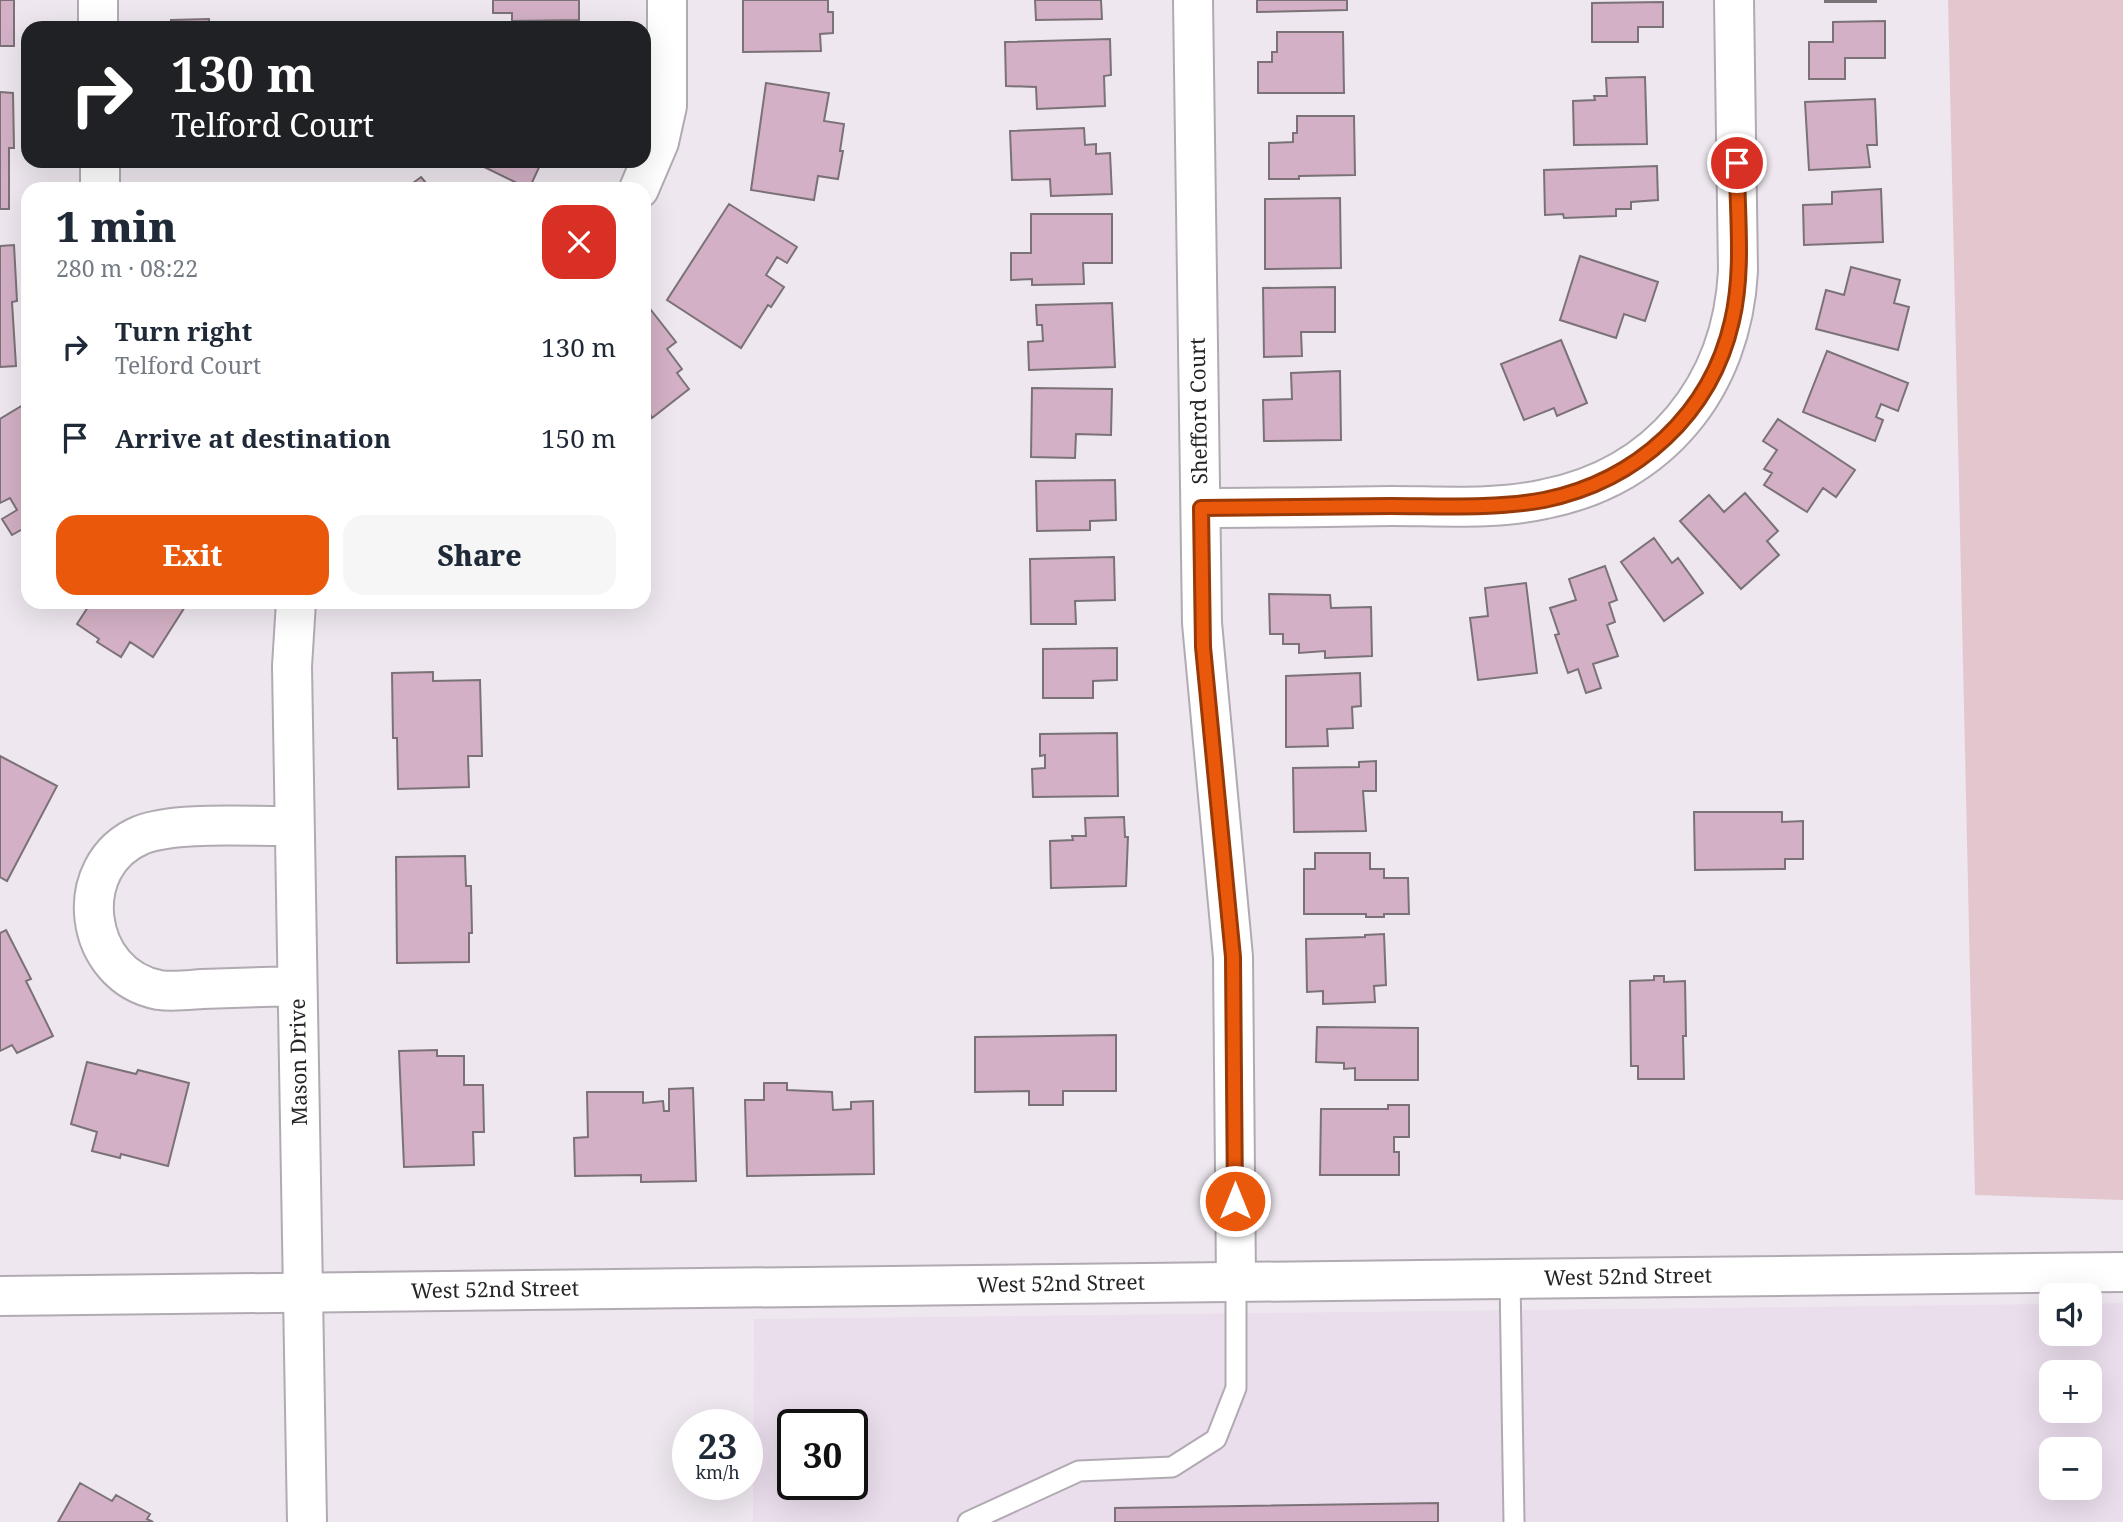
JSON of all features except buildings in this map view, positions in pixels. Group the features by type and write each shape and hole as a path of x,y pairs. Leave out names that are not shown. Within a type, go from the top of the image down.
{"street":[{"path":"98,0 98,21"},
{"path":"651,161 659,142 667,106 667,0"},
{"name":"Shefford Court","path":"1193,0 1203,647 1233,957 1236,1282"},
{"path":"1201,508 1472,505 1543,500 1600,483 1641,459 1668,437 1690,411 1714,372 1727,340 1735,307 1738,271 1734,0"},
{"name":"Mason Drive","path":"296,609 292,666 294,826 307,1522"},
{"path":"294,826 174,828 125,843 113,854 96,886 93,920 104,952 115,966 144,985 160,990 298,986"},
{"name":"West 52nd Street","path":"0,1296 2123,1272"}],"lane":[{"path":"1510,1279 1514,1522"},
{"path":"968,1522 1079,1471 1172,1466 1216,1439 1236,1388 1236,1282"}],"shaded area":[{"path":"1948,0 2123,0 2123,1200 1975,1195"},
{"path":"2123,1303 2123,1522 753,1522 753,1500 763,1500 763,1409 754,1409 754,1319 2039,1304 2039,1346 2102,1346 2102,1304"}],"route":[{"path":"1235,1201 1233,957 1203,647 1201,508 1527,502 1561,496 1600,483 1641,459 1668,437 1690,411 1714,372 1727,340 1737,289 1737,163"}]}
